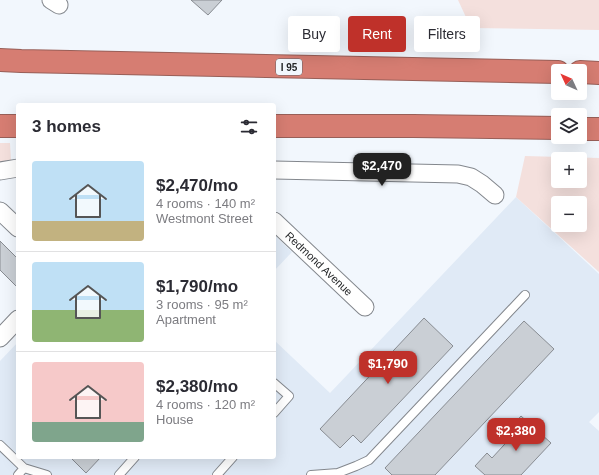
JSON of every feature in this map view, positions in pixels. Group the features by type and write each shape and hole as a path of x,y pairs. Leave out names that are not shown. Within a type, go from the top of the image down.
{"highway":[{"name":"I 95","path":"0,60 551,72"},
{"path":"587,72 599,73"},
{"path":"0,126 16,126"},
{"path":"276,126 551,128"},
{"path":"587,129 599,129"}],"street":[{"path":"0,171 16,168"},
{"path":"276,170 458,174 471,177 482,184 495,196"},
{"path":"0,211 16,226"},
{"name":"Redmond Avenue","path":"276,223 364,307"},
{"path":"0,338 16,321"}],"lane":[{"path":"311,475 349,473 369,460 525,295"},
{"path":"276,385 289,396 276,411"},
{"path":"0,445 24,468 47,475"},
{"path":"119,475 133,459"},
{"path":"217,475 231,459"},
{"path":"18,475 24,468"}],"shaded area":[{"path":"458,0 599,0 599,30 480,28 480,16 465,16"},
{"path":"0,143 10,143 11,161 0,162"},
{"path":"525,156 551,157 551,188 587,188 587,158 599,158 599,272 555,232 587,232 587,196 551,196 551,229 516,197"},
{"path":"516,197 551,229 551,232 554,232 599,274 599,412 589,422 599,431 599,475 0,475 0,361 16,344 16,459 276,459 276,342 330,393"},
{"path":"276,237 292,252 276,269"}],"building":[{"path":"191,0 222,0 208,15"},
{"path":"0,241 16,257 16,286 0,270"},
{"path":"424,318 453,346 361,443 353,435 340,448 320,429"},
{"path":"524,321 554,349 435,475 392,475 385,468"},
{"path":"521,416 551,443 521,475 485,475 475,466 487,453 492,458 515,433 510,428"},
{"path":"72,459 99,459 86,473"}]}
